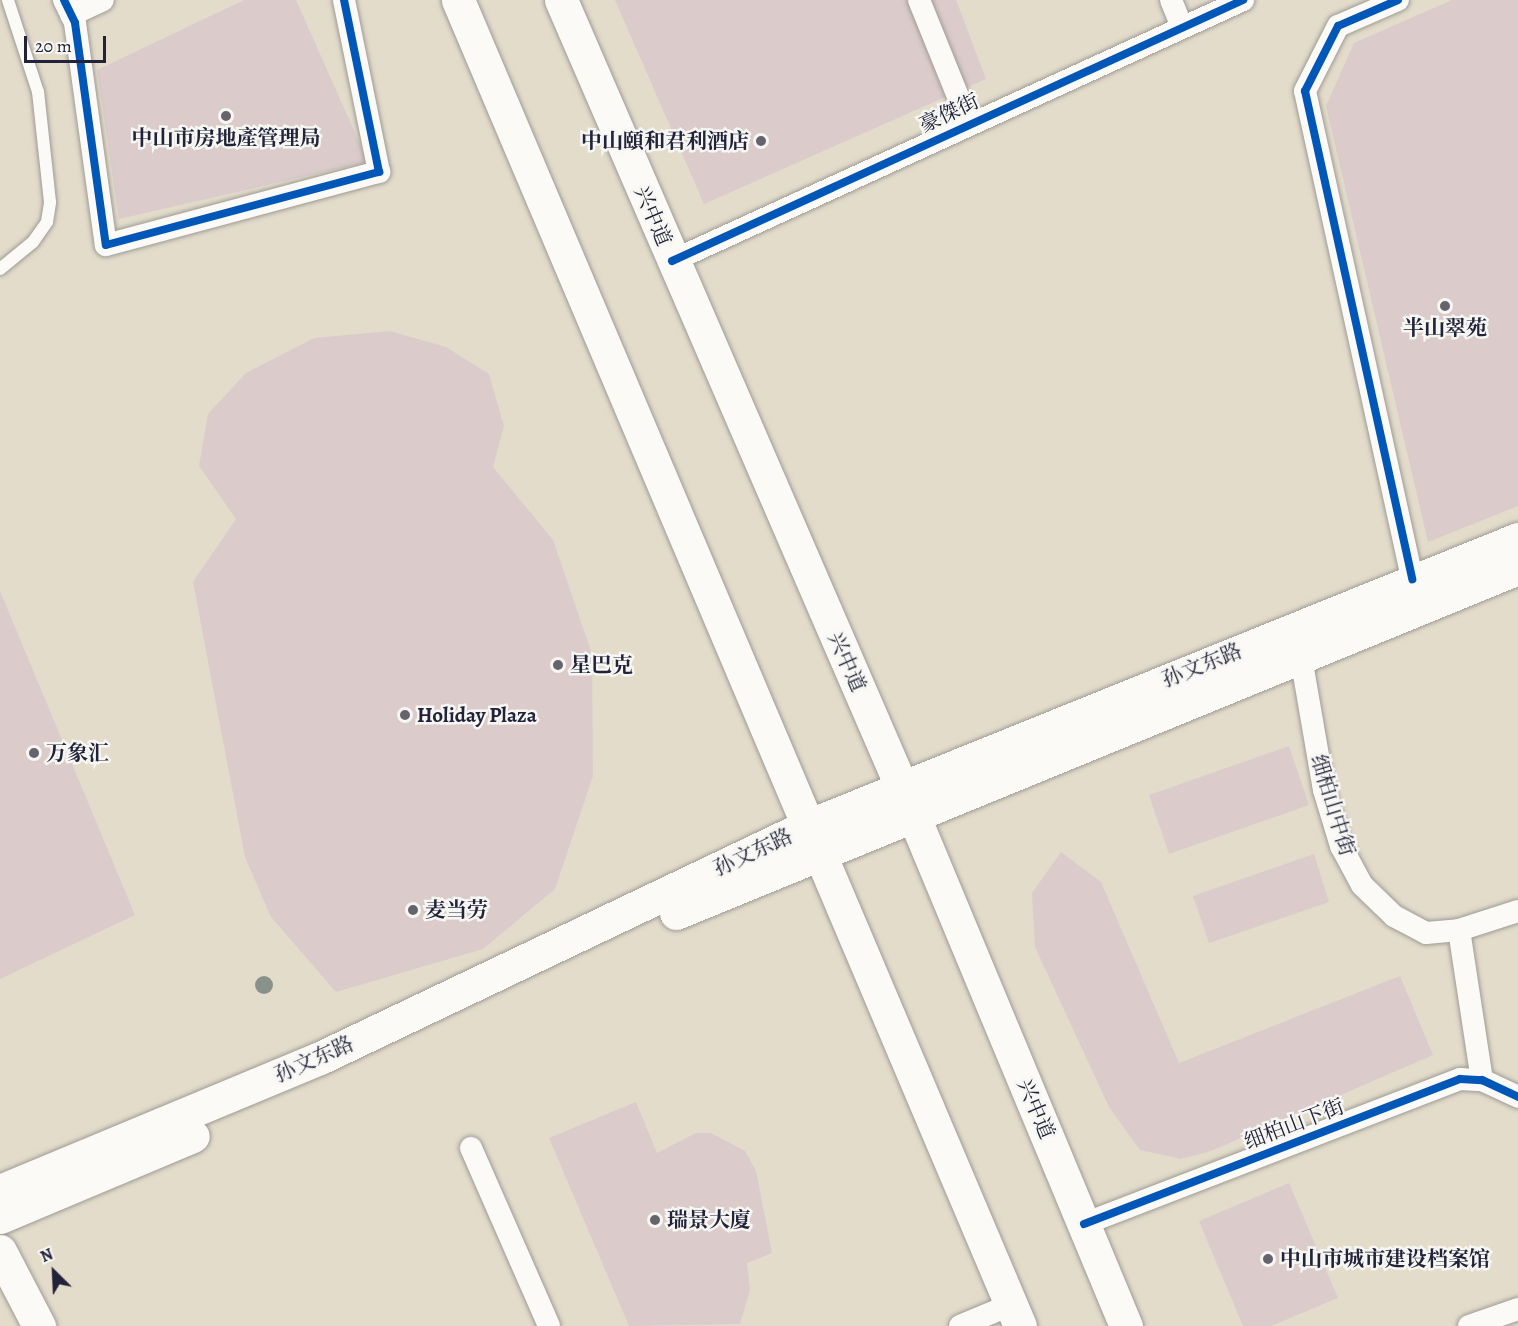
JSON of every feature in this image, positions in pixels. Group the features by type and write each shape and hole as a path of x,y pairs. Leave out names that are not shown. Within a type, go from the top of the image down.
{"main road":[{"path":"458,0 811,840 1015,1316"},
{"name":"兴中道","path":"561,0 672,261 908,801 1126,1326"},
{"name":"孙文东路","path":"908,801 1412,579 1518,539"},
{"name":"孙文东路","path":"0,1191 320,1058 811,840 908,801 1301,657 1518,568"},
{"name":"孙文东路","path":"0,1217 303,1088 703,900 811,840"},
{"path":"0,1251 39,1326"}],"street":[{"path":"103,0 68,7 106,245 379,172 344,0"},
{"path":"919,0 969,124"},
{"path":"1171,0 1182,27"},
{"name":"豪傑街","path":"672,261 1243,0"},
{"path":"1398,0 1338,26 1305,91 1412,579"},
{"name":"细柏山中街","path":"1301,657 1324,790 1341,846 1362,885 1394,916 1426,933 1459,930 1518,910"},
{"path":"1459,930 1482,1080 1518,1097"},
{"name":"细柏山下街","path":"1084,1224 1460,1080 1482,1080"},
{"path":"471,1148 549,1326"},
{"path":"1469,1326 1518,1309"},
{"path":"960,1326 1015,1316"}],"lane":[{"path":"0,269 33,242 47,222 50,202 39,92 8,0"}],"building":[{"name":"中山市房地產管理局","path":"244,0 296,0 368,162 119,219 97,70"},
{"name":"中山頤和君利酒店","path":"615,0 956,0 986,79 704,204"},
{"name":"半山翠苑","path":"1452,0 1518,0 1518,506 1428,542 1326,106 1354,43"},
{"name":"Holiday Plaza","path":"390,331 446,347 489,374 504,426 493,467 553,540 592,654 593,776 555,889 483,949 336,992 271,917 245,857 193,582 236,519 199,466 208,414 246,373 314,338"},
{"name":"万象汇","path":"0,591 135,915 0,979"},
{"path":"1289,746 1309,805 1169,854 1149,795"},
{"path":"1061,852 1101,882 1179,1063 1400,976 1433,1055 1211,1151 1181,1159 1140,1150 1109,1107 1035,947 1032,893"},
{"path":"1314,854 1329,902 1209,943 1193,896"},
{"name":"瑞景大廈","path":"636,1102 657,1153 696,1133 711,1133 745,1151 756,1171 772,1253 747,1263 750,1290 740,1324 629,1326 549,1138"},
{"name":"中山市城市建设档案馆","path":"1289,1183 1338,1298 1271,1326 1243,1326 1199,1221"}],"cycle path":[{"path":"64,0 75,23 106,245 379,172 344,0"},
{"path":"672,261 1243,0"},
{"path":"1398,0 1338,26 1305,91 1412,579"},
{"path":"1084,1224 1460,1079 1482,1080 1518,1097"}],"place":[{"name":"中山市房地產管理局","path":"226,116"},
{"name":"中山頤和君利酒店","path":"761,141"},
{"name":"半山翠苑","path":"1445,306"},
{"name":"星巴克","path":"558,665"},
{"name":"Holiday Plaza","path":"405,715"},
{"name":"万象汇","path":"34,753"},
{"name":"麦当劳","path":"413,910"},
{"name":"瑞景大廈","path":"655,1220"},
{"name":"中山市城市建设档案馆","path":"1268,1259"}]}
